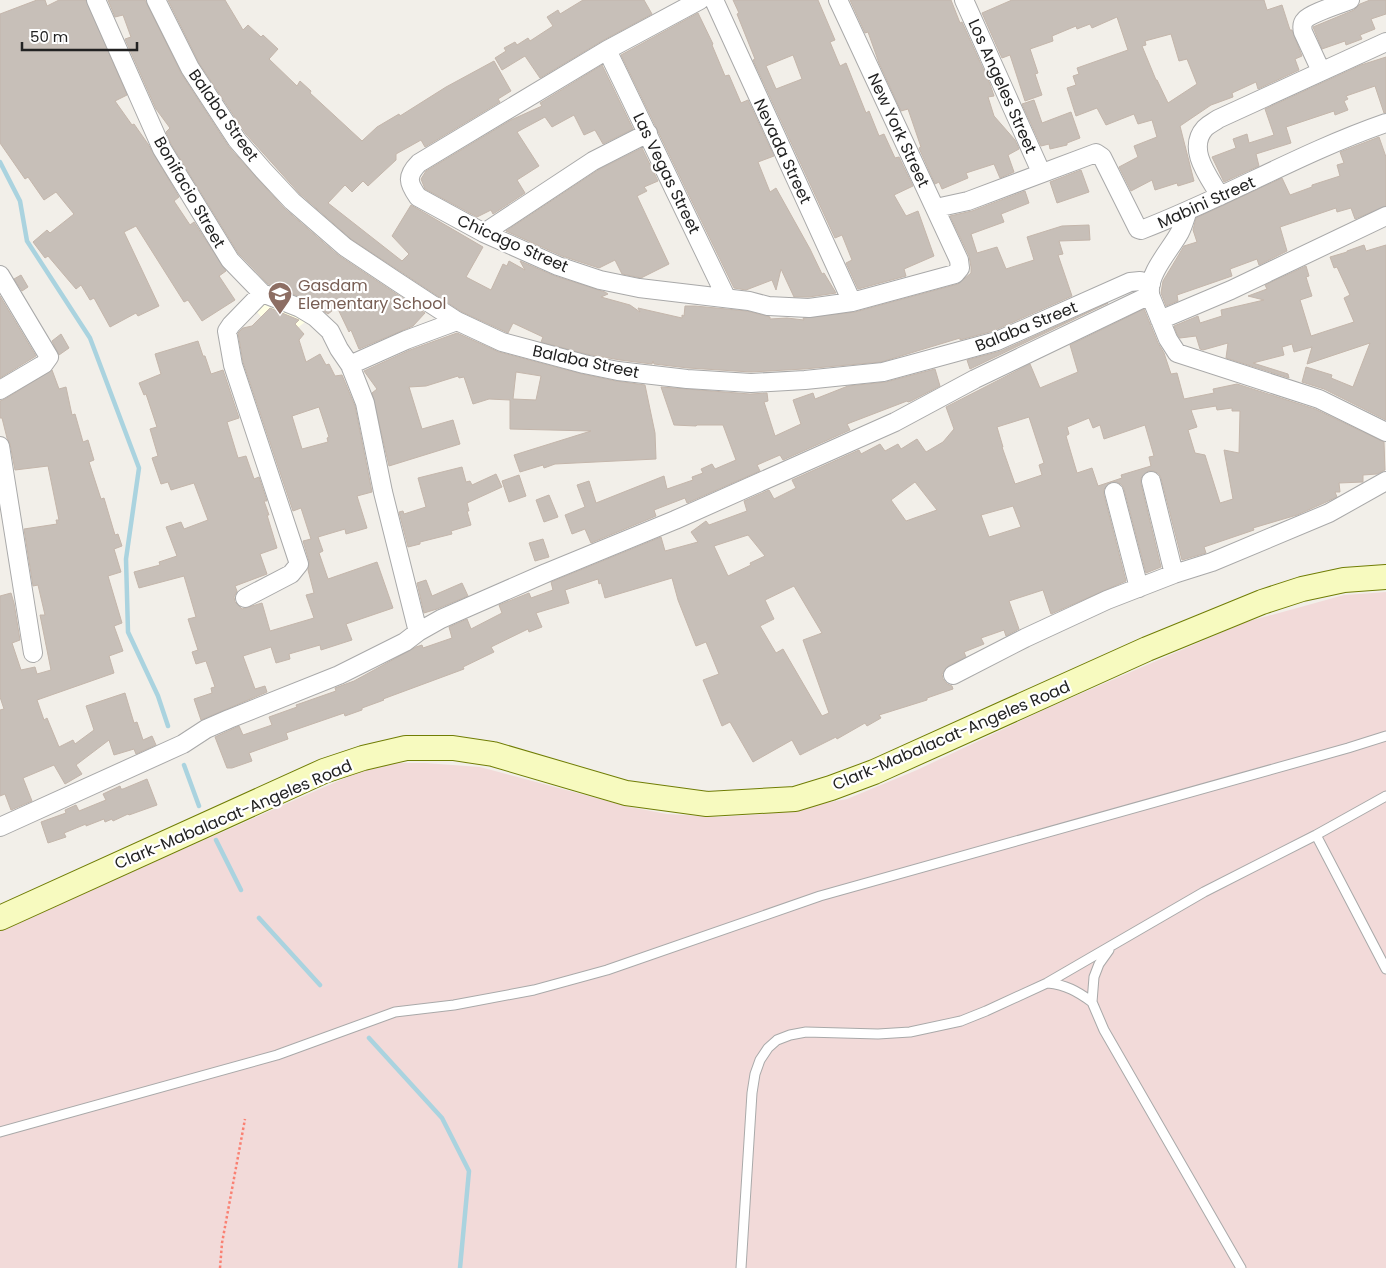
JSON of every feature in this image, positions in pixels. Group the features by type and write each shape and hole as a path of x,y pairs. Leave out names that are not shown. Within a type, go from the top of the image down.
{"main road":[{"name":"Clark-Mabalacat-Angeles Road","path":"0,918 324,771 363,758 406,748 453,748 493,754 626,793 682,802 706,804 795,799 874,772 1147,649 1262,602 1302,589 1344,580 1386,577"}],"street":[{"name":"Bonifacio Street","path":"96,0 162,149 230,260 262,293"},
{"name":"Balaba Street","path":"0,827 184,744 206,729 339,675 405,642 441,619 675,520 895,422 975,379 1151,290 1140,281 1130,282 997,342 883,372 805,380 752,382 687,379 618,371 502,342 457,321 345,247 292,201 237,140 190,68 156,0"},
{"name":"Chicago Street","path":"700,0 607,50 419,162 412,170 410,179 410,185 418,197 484,233 558,266 600,280 639,288 726,298 768,306 809,308 852,302 955,274 960,268 959,260"},
{"name":"Nevada Street","path":"714,0 852,302"},
{"name":"New York Street","path":"838,0 959,260"},
{"name":"Los Angeles Street","path":"964,0 1042,172"},
{"path":"1321,71 1302,26 1305,20 1350,0"},
{"path":"1220,196 1198,156 1197,142 1205,128 1218,119 1386,42"},
{"name":"Las Vegas Street","path":"607,50 726,298"},
{"name":"Mabini Street","path":"1042,172 1096,153 1102,157 1138,229 1141,230 1187,213 1346,137 1386,123"},
{"path":"484,233 593,161 648,133"},
{"path":"936,208 968,201 1042,172"},
{"path":"1187,213 1180,231 1158,266 1151,290 1160,320 1168,339 1177,353 1319,399 1386,432"},
{"path":"1160,320 1231,290 1386,216"},
{"path":"0,275 49,357 44,364 0,390"},
{"path":"246,598 291,574 299,564 255,436 233,365 228,342 227,331 231,325 262,293 300,308 315,317 330,331 350,365 365,403 383,492 418,632"},
{"path":"350,365 406,340 457,321"},
{"path":"0,446 33,653"},
{"path":"953,675 1025,638 1107,600 1174,574 1212,562 1329,513 1386,480"},
{"path":"1151,481 1174,574"},
{"path":"1114,492 1139,588"}],"lane":[{"path":"0,1132 277,1055 395,1012 454,1005 534,990 607,970 820,896 1386,736"},
{"path":"741,1268 752,1093 755,1074 760,1060 768,1048 777,1040 806,1032 878,1034 910,1032 961,1021 986,1011 1047,983 1204,892 1316,836 1386,796"},
{"path":"1316,836 1386,969"},
{"path":"1113,945 1099,964 1094,978 1092,1002 1104,1030 1242,1268"},
{"path":"1047,983 1068,987 1092,1002"}],"path":[{"path":"220,1268 222,1243 245,1119"}],"shaded area":[{"name":"Gasdam Elementary School","path":"271,297 308,320 282,339 255,310"},
{"path":"1386,592 1386,1268 0,1268 0,930 354,774 390,763 425,763 480,767 630,807 667,814 719,817 765,814 847,799 917,770 1050,707 1246,622 1344,595"}],"building":[{"path":"37,0 45,0 47,6 59,0 86,0 127,95 115,101 148,144 179,197 174,201 190,225 194,222 226,271 219,276 235,300 202,321 188,300 184,302 136,226 124,232 159,306 138,316 136,313 110,327 94,298 90,300 81,285 76,289 48,256 45,258 33,242 47,230 50,233 74,214 56,192 44,200 28,177 25,179 0,143 0,14"},
{"path":"108,0 145,0 181,73 229,147 284,208 338,255 425,313 413,326 359,349 351,330 349,332 337,307 328,314 305,299 268,284 238,253 171,144 166,132 170,128 156,109 125,39 131,37 123,15 115,17"},
{"path":"168,0 225,0 243,30 248,25 261,37 263,35 278,49 269,59 297,86 300,81 311,91 310,93 362,141 377,127 399,114 400,116 446,87 494,61 511,91 498,99 500,102 425,147 421,140 396,154 396,160 368,186 363,181 352,192 345,185 328,203 402,261 409,254 392,236 411,205 483,247 466,277 491,290 503,264 507,266 509,261 525,270 520,261 555,276 605,292 608,294 601,297 630,305 640,312 638,308 682,318 685,306 695,306 747,311 770,317 770,319 804,320 803,318 855,312 958,284 971,273 971,267 969,256 950,216 972,211 1025,191 1029,203 1001,214 1004,222 971,234 977,253 997,247 1006,269 1034,260 1027,237 1062,226 1089,225 1090,240 1059,241 1063,254 1058,255 1072,296 993,331 960,340 960,338 881,362 751,372 688,368 654,364 653,361 652,364 586,354 541,342 543,337 513,323 508,333 462,312 351,239 299,193 246,134 199,63"},
{"path":"583,0 644,0 652,14 540,78 525,56 502,70 495,58 506,51 504,48 515,42 517,45 528,38 530,41 553,26 547,17 558,10 560,14"},
{"path":"733,0 818,0 835,40 830,42 840,66 846,63 866,113 869,111 879,136 884,134 895,158 899,157 913,186 894,195 906,216 918,211 934,256 904,269 906,276 858,289 846,263 852,260 842,235 835,238 753,60 755,59 737,14 739,13","holes":["793,55 802,79 776,89 766,66"]},
{"path":"850,0 951,0 960,23 962,22 990,84 994,96 988,97 994,116 1015,140 1019,149 1008,155 1014,172 1000,178 994,164 966,173 968,178 942,189 939,182 935,184 919,148 921,147 908,109 901,111 879,63 868,32 865,33"},
{"path":"1012,0 1264,0 1267,10 1282,5 1290,30 1292,30 1302,56 1295,59 1299,70 1258,89 1256,82 1232,93 1233,97 1211,105 1180,126 1194,181 1178,186 1177,183 1155,190 1152,180 1131,191 1119,167 1138,157 1134,146 1157,137 1152,120 1138,124 1134,114 1106,125 1097,108 1076,116 1067,88 1076,85 1073,76 1079,74 1077,68 1128,50 1117,17 1092,28 1090,24 1077,29 1076,26 1052,36 1053,41 1030,49 1038,73 1035,74 1042,95 1025,101 1010,55 1002,58 982,13","holes":["1171,34 1179,61 1187,59 1197,84 1168,103 1142,46 1146,45 1145,41"]},
{"path":"1370,0 1386,0 1386,14 1371,19 1375,29 1360,35 1362,39 1346,45 1345,41 1322,49 1313,27 1354,10 1360,4"},
{"path":"698,13 713,44 725,76 729,75 741,103 748,100 774,156 758,162 770,192 776,188 822,274 824,273 836,293 794,297 781,269 776,290 772,280 746,290 734,288 621,55"},
{"path":"1386,57 1386,113 1384,113 1375,86 1346,96 1348,99 1344,101 1348,110 1335,115 1334,111 1286,127 1291,143 1256,154 1259,166 1224,182 1212,157 1236,148 1233,139 1247,134 1249,143 1274,135 1265,109 1361,65"},
{"path":"602,65 633,129 603,144 595,130 584,135 574,115 552,127 545,117 517,132 539,166 517,180 525,193 493,214 491,210 477,217 425,189 421,179 426,171 511,120 542,106 540,103"},
{"path":"1034,100 1042,123 1071,112 1080,138 1067,143 1067,145 1050,149 1049,144 1041,146 1022,104"},
{"path":"1379,137 1386,157 1386,206 1355,219 1351,208 1337,212 1336,208 1280,227 1287,251 1259,265 1257,259 1230,269 1232,276 1177,295 1178,301 1166,306 1161,293 1163,281 1184,246 1197,242 1193,230 1196,218 1282,178 1290,195 1312,187 1312,185 1340,176 1337,165 1344,163 1340,152"},
{"path":"642,148 658,181 644,187 647,191 637,196 669,264 641,278 622,274 615,260 599,268 562,256 506,231 598,170"},
{"path":"1081,170 1089,192 1057,203 1050,182"},
{"path":"1364,245 1366,251 1386,245 1386,420 1324,389 1302,382 1306,367 1332,375 1331,378 1353,387 1370,343 1307,364 1312,347 1294,352 1292,344 1282,347 1284,355 1253,363 1288,374 1289,378 1226,358 1228,343 1203,350 1200,349 1196,336 1180,338 1177,334 1174,326 1198,316 1200,323 1222,316 1221,310 1264,300 1248,296 1267,289 1265,285 1306,266 1309,276 1306,277 1312,296 1300,300 1311,336 1354,322 1344,298 1350,295 1337,267 1334,268 1330,257"},
{"path":"21,275 28,287 22,291 14,279"},
{"path":"0,296 36,356 0,378"},
{"path":"1108,303 970,369 967,360 1001,351"},
{"path":"270,308 299,320 295,324 304,334 299,340 306,362 320,354 326,365 329,364 335,376 342,375 355,406 372,492 357,496 367,528 346,534 345,529 318,537 323,551 319,553 328,579 377,562 393,608 346,624 352,640 321,650 320,645 289,654 290,659 276,663 271,647 243,656 255,689 265,686 267,692 201,720 194,699 212,693 211,688 215,687 206,661 196,664 192,652 198,650 188,619 196,617 184,576 139,588 134,572 160,565 159,562 177,556 166,527 181,522 184,529 208,520 194,483 171,490 168,482 161,484 152,458 158,456 150,429 157,427 146,394 144,395 139,383 161,374 155,354 198,341 211,374 223,370 239,418 227,422 238,458 246,456 254,479 259,477 267,501 264,501 277,548 260,554 267,574 235,586 237,591 234,597 235,602 242,609 262,603 270,631 314,618 306,595 314,593 308,570 309,561 303,541 311,539 301,508 293,511 243,362 238,333 243,328 252,326","holes":["319,407 329,437 327,438 328,442 302,449 292,416"]},
{"path":"1144,309 1164,353 1171,374 1177,373 1184,399 1214,393 1213,389 1237,384 1315,409 1384,442 1385,470 1377,474 1363,475 1363,482 1339,483 1340,492 1335,492 1337,497 1297,515 1253,528 1254,530 1204,547 1206,553 1182,560 1161,478 1154,471 1148,471 1141,478 1141,484 1161,567 1146,573 1124,489 1117,482 1111,482 1104,489 1104,495 1126,581 1051,614 1043,590 1009,601 1019,629 1006,636 1004,630 981,638 984,644 964,652 966,657 948,666 942,674 943,679 953,689 927,698 927,700 879,715 881,718 867,726 865,723 837,739 836,737 800,755 792,740 753,762 730,722 722,726 703,680 719,674 706,642 696,646 678,600 672,578 605,598 598,579 565,590 569,603 536,613 542,627 529,632 528,629 491,647 494,652 463,667 464,669 383,699 362,708 362,710 345,716 344,713 286,733 288,739 249,753 252,761 227,768 215,737 239,726 243,735 272,725 269,717 336,691 335,688 354,681 416,647 422,645 423,648 452,638 449,627 467,619 471,629 502,613 499,605 529,593 531,598 553,590 551,582 661,537 665,551 698,542 691,532 706,521 709,525 747,511 744,501 769,490 774,499 796,488 792,480 859,450 861,454 880,444 885,451 898,444 901,449 917,439 926,452 943,442 954,429 946,407 1030,364 1040,388 1078,372 1070,345","holes":["1216,406 1217,410 1232,408 1232,411 1240,411 1239,453 1224,450 1233,499 1220,503 1205,455 1195,453 1188,430 1197,427 1191,410","1029,417 1044,463 1039,465 1042,475 1015,484 997,427","1089,418 1093,428 1100,425 1104,439 1145,425 1154,456 1149,457 1151,466 1121,475 1122,478 1098,486 1092,468 1077,473 1066,436 1069,434 1067,427","915,482 937,510 906,521 891,500","1013,506 1021,527 989,537 981,515","748,535 765,556 728,576 714,546","794,586 822,633 803,640 829,713 822,716 783,649 776,653 760,626 774,619 765,600"]},
{"path":"457,333 499,352 582,374 645,385 655,433 656,459 555,464 544,468 543,465 520,472 514,455 591,431 510,429 510,400 489,399 473,404 464,377 459,378 458,376 426,386 409,387 422,429 453,420 460,444 389,466 372,393 377,389 364,371 410,350","holes":["516,372 541,376 536,400 513,399"]},
{"path":"61,334 69,348 59,355 52,341"},
{"path":"935,369 940,386 911,401 847,424 850,430 783,460 780,455 757,465 760,471 687,503 685,498 654,510 656,516 591,543 585,529 572,534 565,515 585,507 577,485 589,481 596,503 664,476 667,489 693,480 692,477 703,473 701,469 712,464 715,469 736,460 723,425 674,425 661,387 750,394 767,393 768,401 764,402 775,436 801,424 793,400 813,393 815,399 848,386 886,382"},
{"path":"52,370 59,389 66,387 72,415 75,414 83,442 88,440 94,460 89,462 101,499 104,498 115,535 118,534 122,546 114,549 121,572 108,576 122,623 114,626 123,651 109,656 114,673 37,700 44,720 47,718 59,747 73,740 75,744 94,730 86,706 125,693 134,723 137,722 143,740 152,736 156,745 136,754 134,749 114,755 109,740 76,765 82,774 65,784 54,765 23,778 32,801 11,810 5,794 0,796 0,710 4,709 0,697 0,596 11,593 14,603 20,640 12,643 21,670 35,667 37,674 51,670 40,615 45,615 38,585 33,586 24,529 57,524 56,520 59,520 48,466 15,470 10,444 2,418 0,418 0,401"},
{"path":"462,467 466,482 470,481 472,485 496,474 502,487 467,503 471,525 451,531 452,534 408,547 399,512 403,511 404,514 426,507 418,478"},
{"path":"519,475 526,496 509,502 502,481"},
{"path":"549,495 558,517 544,522 536,500"},
{"path":"543,539 549,557 535,561 529,543"},
{"path":"426,580 432,596 462,583 468,596 424,613 417,583"},
{"path":"147,779 157,805 113,821 112,819 105,822 104,819 86,826 86,824 64,833 66,837 48,843 41,822 66,813 65,810 76,805 79,811 106,800 103,794 120,786 123,789"}],"waterway":[{"path":"0,162 20,201 27,241 90,338 139,468 126,559 128,632 158,696 168,726"},
{"path":"184,765 199,806"},
{"path":"216,840 241,890"},
{"path":"259,918 320,985"},
{"path":"369,1038 442,1118 469,1171 460,1268"}],"place":[{"name":"Gasdam Elementary School","path":"280,315"}]}
